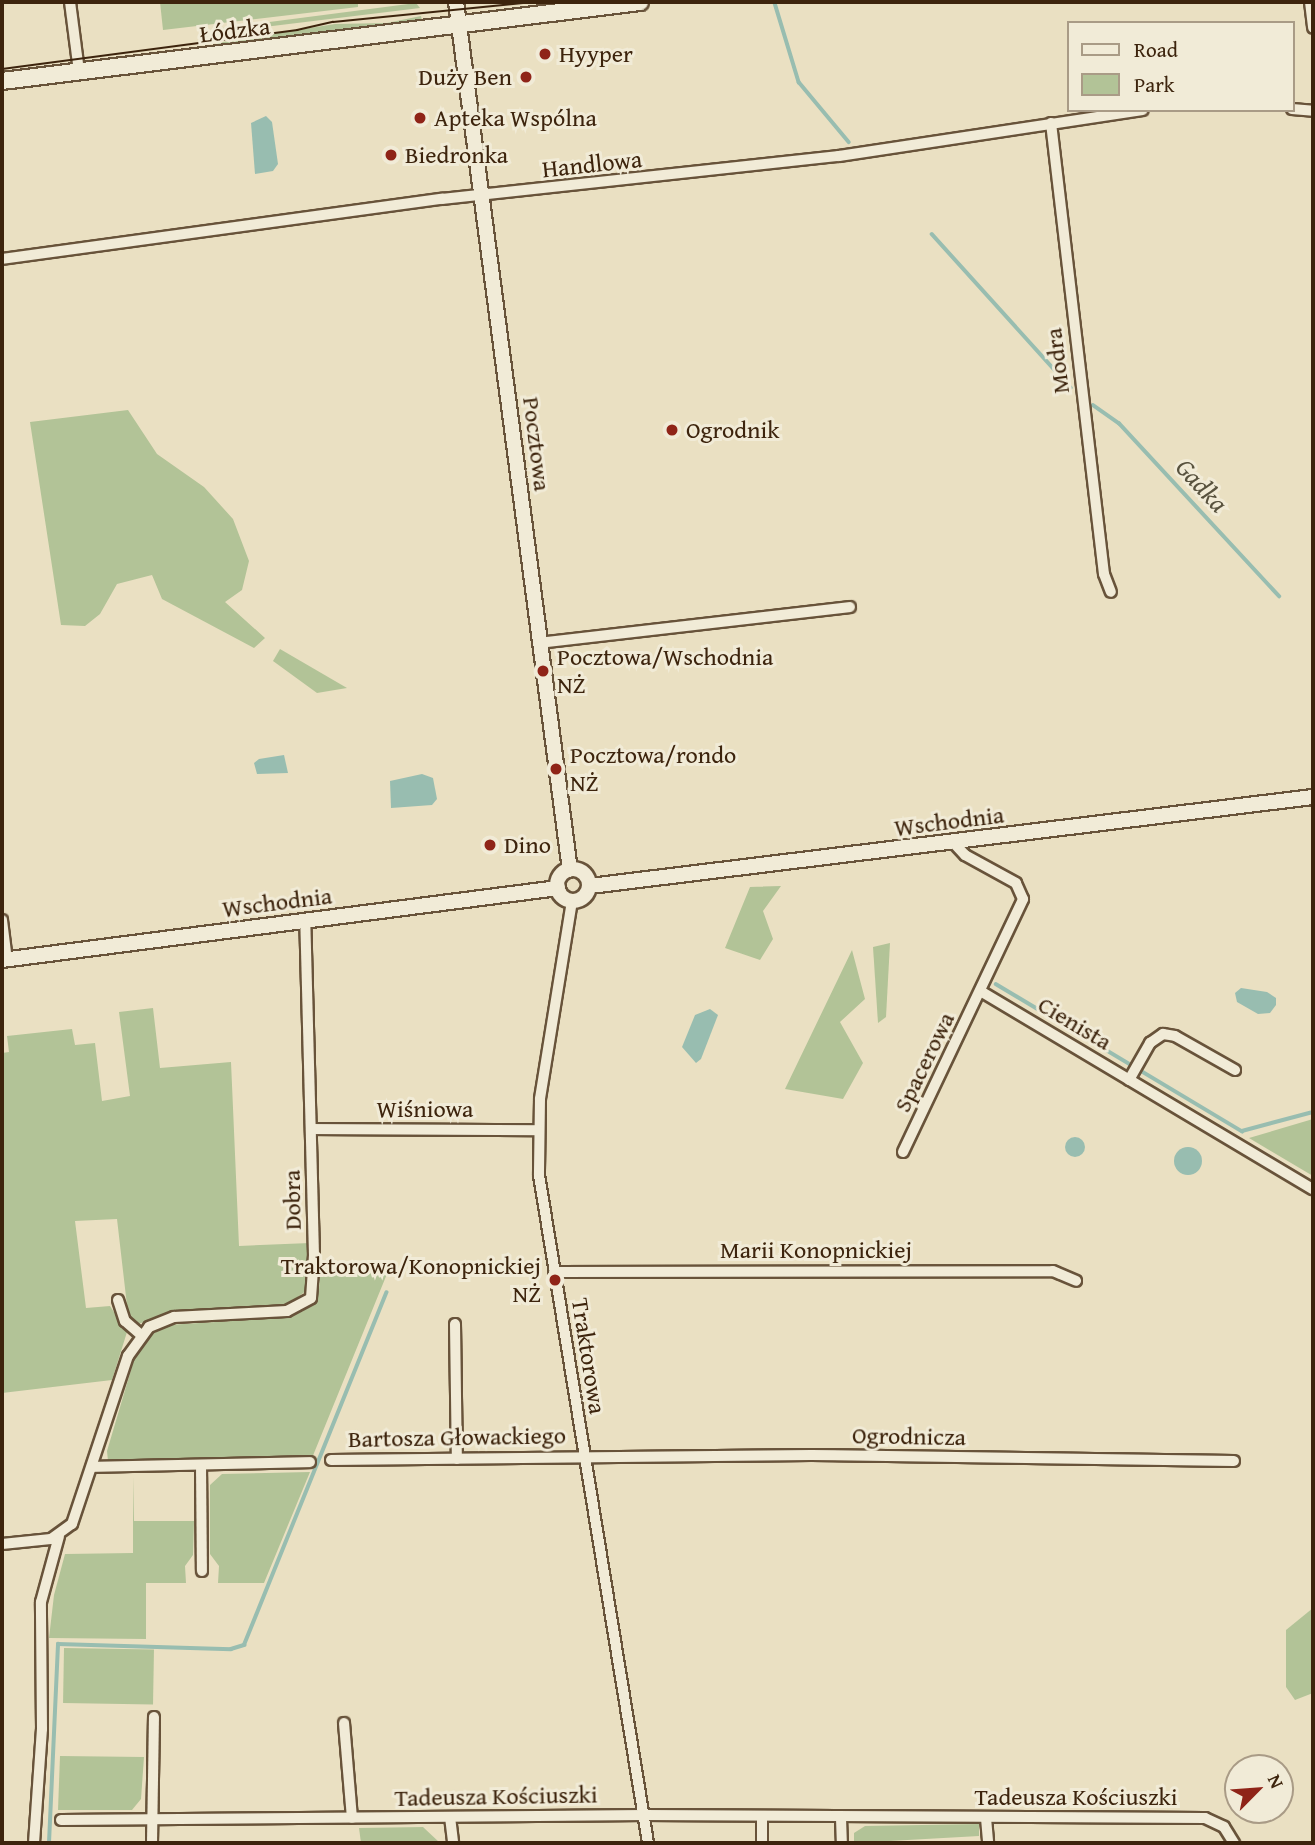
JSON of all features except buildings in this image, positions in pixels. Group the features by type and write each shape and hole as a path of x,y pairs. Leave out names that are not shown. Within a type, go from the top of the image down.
{"main road":[{"name":"Łódzka","path":"2,80 640,2"}],"street":[{"path":"70,2 79,71"},
{"name":"Pocztowa","path":"456,2 570,870"},
{"path":"1310,2 1313,28"},
{"path":"1294,109 1313,111"},
{"name":"Handlowa","path":"2,259 482,195 757,166 1129,112"},
{"name":"Modra","path":"1051,123 1104,574 1111,592"},
{"path":"540,643 850,607"},
{"name":"Wschodnia","path":"590,886 1313,797"},
{"path":"954,843 1016,883 1022,894 982,992"},
{"path":"570,870 583,872 590,886 585,896 572,901 562,897 558,888 560,876 570,870"},
{"name":"Wschodnia","path":"4,959 558,888"},
{"name":"Traktorowa","path":"572,901 538,1130 539,1175 648,1843"},
{"path":"2,920 4,959"},
{"name":"Dobra","path":"141,1335 174,1317 276,1312 309,1301 314,1286 305,922"},
{"name":"Cienista","path":"982,992 1313,1189"},
{"name":"Spacerowa","path":"903,1152 982,992"},
{"path":"1129,1080 1150,1044 1163,1034 1175,1036 1235,1070"},
{"name":"Wiśniowa","path":"312,1129 538,1130"},
{"name":"Marii Konopnickiej","path":"554,1272 1053,1271 1076,1281"},
{"path":"34,1843 41,1729 41,1602 59,1535 76,1517 128,1356 141,1335 125,1321 118,1300"},
{"path":"455,1324 457,1459"},
{"name":"Bartosza Głowackiego","path":"331,1460 584,1457"},
{"name":"Ogrodnicza","path":"584,1457 1234,1461"},
{"path":"92,1467 310,1462"},
{"path":"201,1465 202,1571"},
{"path":"2,1544 59,1535"},
{"path":"152,1843 154,1717"},
{"path":"344,1723 352,1818"},
{"name":"Tadeusza Kościuszki","path":"61,1820 644,1815 1205,1818 1224,1827 1234,1843"},
{"path":"450,1817 453,1843"},
{"path":"762,1817 762,1843"},
{"path":"841,1818 842,1843"},
{"path":"986,1818 988,1843"}],"green space":[{"path":"160,2 358,2 358,7 163,30"},
{"path":"416,3 420,8 216,33 215,29"},
{"path":"421,16 422,21 218,46 217,43 335,24 387,23"},
{"path":"128,410 157,454 204,487 233,519 249,561 242,590 225,602 265,638 254,648 162,599 152,575 117,584 100,614 85,626 61,625 30,422"},
{"path":"280,649 347,688 317,693 273,661"},
{"path":"781,886 763,911 773,939 760,960 725,948 750,887"},
{"path":"890,943 886,1017 878,1023 873,947"},
{"path":"852,950 865,999 840,1022 863,1063 843,1099 785,1089"},
{"path":"153,1008 160,1068 231,1062 239,1246 310,1243 306,1291 284,1307 172,1311 136,1325 128,1314 117,1219 75,1221 86,1308 110,1306 127,1332 112,1380 2,1393 2,1053 9,1052 7,1036 72,1029 75,1045 95,1043 102,1101 130,1096 119,1012"},
{"path":"1313,1119 1313,1176 1249,1138"},
{"path":"320,1268 389,1269 312,1458 108,1461 107,1451 139,1343 167,1325 280,1318 303,1311 319,1290"},
{"path":"310,1472 264,1583 218,1583 219,1566 210,1554 210,1485 222,1474"},
{"path":"133,1476 134,1521 194,1521 193,1555 185,1566 186,1583 146,1583 146,1639 49,1638 54,1595 65,1554 133,1553"},
{"path":"1313,1608 1313,1693 1295,1700 1286,1687 1286,1630"},
{"path":"64,1648 154,1650 153,1705 63,1703"},
{"path":"60,1756 144,1757 141,1799 132,1810 58,1810"},
{"path":"979,1824 979,1836 854,1843 854,1833 865,1826"},
{"path":"423,1827 440,1843 361,1843 359,1828"}],"water":[{"path":"266,116 272,122 278,164 273,171 255,174 251,123"},
{"path":"284,755 288,773 257,774 254,763 259,759"},
{"path":"422,774 433,778 437,799 432,805 391,808 390,781"},
{"path":"1241,988 1267,992 1276,998 1276,1005 1270,1013 1258,1014 1237,1002 1235,993"},
{"path":"710,1009 718,1015 701,1059 696,1063 682,1047 695,1015"},
{"path":"1075,1137 1082,1140 1085,1147 1082,1154 1075,1157 1068,1154 1065,1147 1068,1140"},
{"path":"1188,1147 1198,1151 1202,1161 1198,1171 1188,1175 1178,1171 1174,1161 1178,1151"}],"waterway":[{"name":"Gadka","path":"775,3 799,82 849,142"},
{"name":"Gadka","path":"932,234 1071,388"},
{"name":"Gadka","path":"1093,405 1119,423 1279,596"},
{"path":"996,984 1242,1131 1313,1112"},
{"path":"49,1843 58,1644 231,1649 244,1645 386,1293"}],"tram line":[{"path":"2,69 297,30 333,22 533,2"}],"place":[{"name":"Hyyper","path":"545,54"},
{"name":"Duży Ben","path":"526,77"},
{"name":"Apteka Wspólna","path":"420,118"},
{"name":"Biedronka","path":"391,155"},
{"name":"Ogrodnik","path":"672,430"},
{"name":"Pocztowa/Wschodnia NŻ","path":"543,671"},
{"name":"Pocztowa/rondo NŻ","path":"556,769"},
{"name":"Dino","path":"490,845"},
{"name":"Traktorowa/Konopnickiej NŻ","path":"555,1280"}]}
